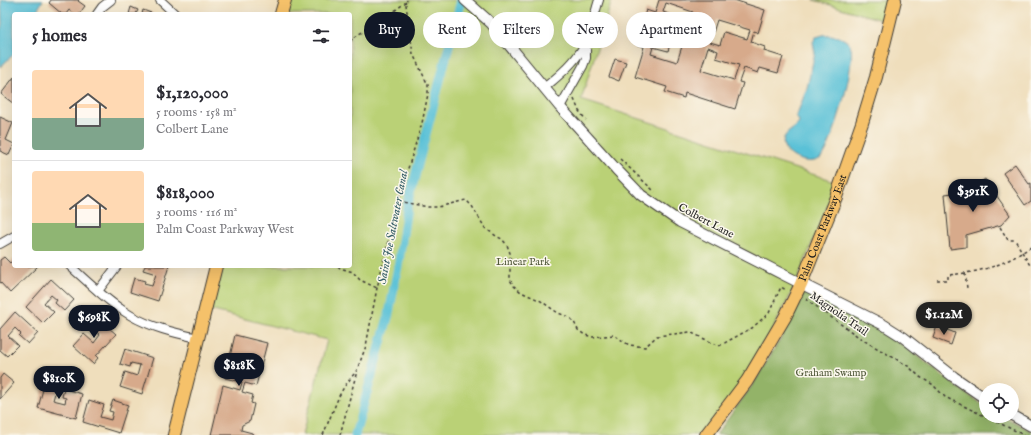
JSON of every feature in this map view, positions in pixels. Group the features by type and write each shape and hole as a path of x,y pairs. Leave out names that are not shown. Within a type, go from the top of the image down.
{"main road":[{"path":"282,12 285,0"},
{"name":"Palm Coast Parkway East","path":"706,435 747,381 772,340 799,289 836,197 862,123 876,77 895,0"},
{"path":"174,435 216,268"}],"street":[{"path":"98,12 111,0"},
{"path":"160,0 173,12"},
{"name":"Colbert Lane","path":"465,0 491,23 560,107 641,195 680,222 786,276 799,289 893,330 954,378 979,394"},
{"path":"595,12 599,0"},
{"path":"173,12 174,1"},
{"path":"544,88 571,64 582,48"},
{"path":"560,107 583,66 586,58 586,48"},
{"path":"0,244 12,237"},
{"path":"72,268 98,291 131,316 146,323 198,338"},
{"path":"98,291 115,268"},
{"path":"1019,419 1031,426"}],"path":[{"path":"352,39 379,23 407,1"},
{"path":"340,435 357,369 366,346 377,288 398,201 422,123 428,94 428,85 413,54 407,1"},
{"path":"573,97 579,111 587,122"},
{"path":"618,156 659,196"},
{"path":"398,201 438,207 466,200 472,206 485,228 502,239 507,245 510,253 510,280 514,286 521,292 541,301 558,313 569,317 574,322 578,330 585,335 593,337 614,335 626,343 645,347 657,336 690,332 719,346 752,328 769,313 786,276"},
{"path":"684,212 705,223"},
{"path":"1000,227 1008,240 1015,240 1031,266"},
{"path":"937,280 948,280 948,275 965,274 998,266 1031,248"},
{"path":"340,268 353,272 360,280 377,288"},
{"path":"965,274 967,288"},
{"name":"Magnolia Trail","path":"781,288 799,289 808,301 863,340 908,366 945,396 1024,435"},
{"path":"323,435 344,387 357,369"}],"green space":[{"name":"Linear Park","path":"289,0 612,0 608,12 562,12 562,48 597,48 581,100 837,182 793,290 771,332 740,385 700,435 302,435 327,340 210,310 220,268 352,268 352,12 286,12"},
{"path":"814,0 886,0 881,20"},
{"name":"Graham Swamp","path":"804,291 870,325 904,346 979,402 979,423 1016,423 1031,431 1031,435 716,435 754,383 788,326"}],"water":[{"path":"1,0 43,0 36,12 12,12 12,56 0,67 0,32 2,24"},
{"path":"830,35 845,40 850,45 852,53 843,103 826,151 821,158 815,161 809,161 795,158 785,149 783,144 785,136 799,123 796,117 807,88 815,53 813,42 816,37"}],"building":[{"path":"51,0 79,0 78,1 85,6 80,12 72,12 69,10 68,12 60,12 49,3"},
{"path":"659,0 734,0 765,10 758,33 754,31 751,42 765,47 764,51 783,57 778,73 760,68 758,73 744,68 739,82 743,83 735,109 685,93 684,98 665,92 667,87 635,77 644,48 653,48 651,54 677,62 681,48 708,48 701,70 734,80 739,65 716,58 718,51 710,48 716,48 716,44 720,45 724,32 747,39 750,30 717,20 716,23 716,12 693,12 666,3 663,12 655,12"},
{"path":"131,7 138,10 137,12 130,12"},
{"path":"657,48 669,48 668,51"},
{"path":"615,59 626,62 619,81 609,77"},
{"path":"12,80 12,102 1,94"},
{"path":"0,117 12,123 6,140 12,143 12,148 9,155 0,151"},
{"path":"1015,164 1029,184 1031,183 1031,201 1025,205 1003,173"},
{"path":"985,179 1010,215 1001,225 966,235 966,247 950,249 945,194 961,192 963,198 974,194 971,188"},
{"path":"4,257 10,263 12,261 12,268 36,268 10,293 0,282 0,260"},
{"path":"144,268 168,268 158,301 130,292 134,278 145,281 144,284 152,286 156,274 143,270"},
{"path":"51,279 74,300 64,311 55,303 57,300 51,295 44,303 54,312 43,323 26,307"},
{"path":"15,312 38,333 28,344 19,336 21,334 15,328 8,336 18,345 7,356 0,350 0,329"},
{"path":"93,314 116,334 96,356 98,358 93,364 73,346 84,334 94,343 100,335 94,330 92,332 84,325"},
{"path":"937,326 955,333 951,345 933,338"},
{"path":"235,335 267,343 256,386 245,383 242,392 253,395 251,403 254,404 250,421 242,425 241,430 252,433 253,435 211,435 223,385 240,390 242,382 225,378"},
{"path":"125,349 153,358 142,394 120,387 125,372 137,376 140,365 131,363 130,367 120,364"},
{"path":"3,374 14,383 0,399 0,378"},
{"path":"46,378 61,381 53,400 65,403 66,398 62,397 64,389 82,394 76,418 38,408"},
{"path":"89,400 104,405 100,417 111,420 113,412 109,411 113,400 128,405 119,433 83,422"}],"waterway":[{"name":"Saint Joe Saltwater Canal","path":"355,435 389,314 407,207 461,0"}]}
